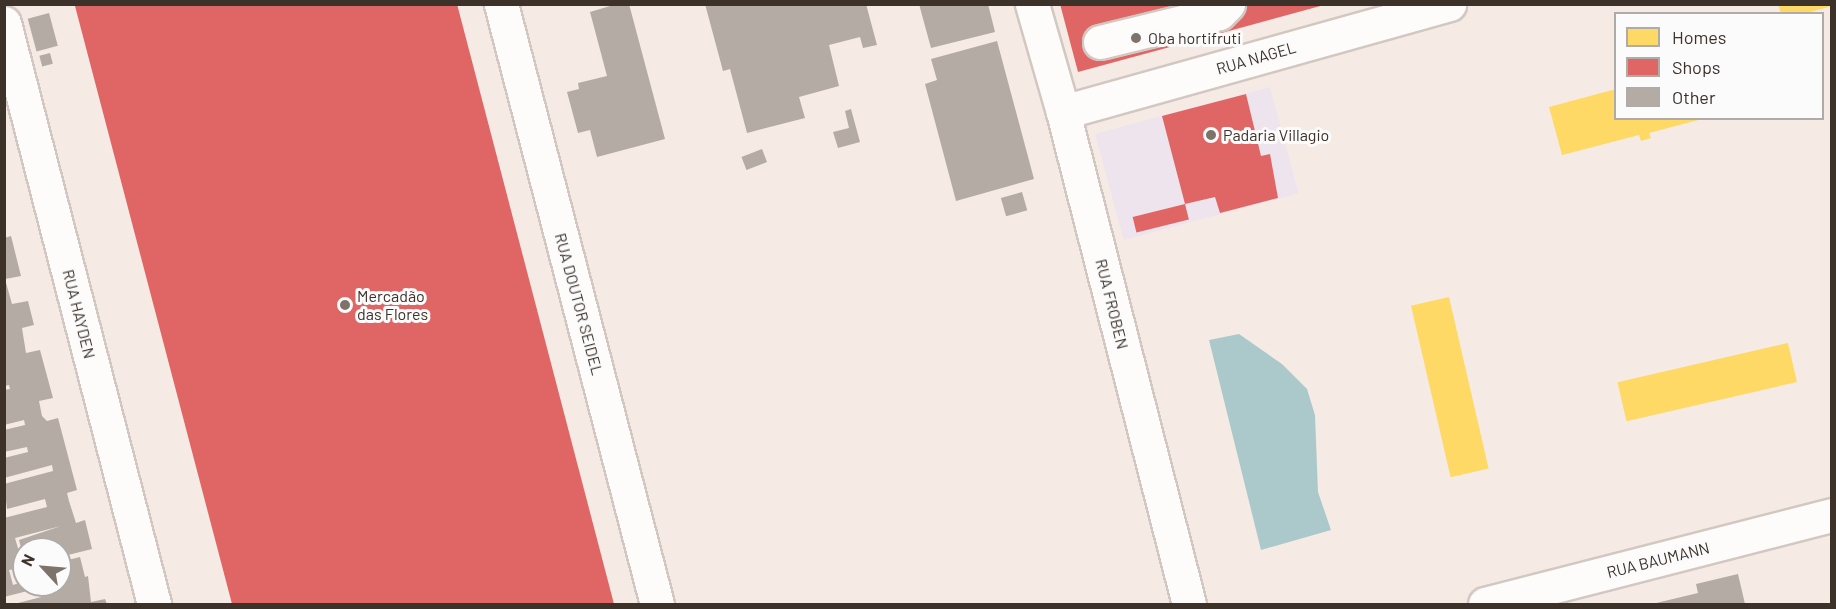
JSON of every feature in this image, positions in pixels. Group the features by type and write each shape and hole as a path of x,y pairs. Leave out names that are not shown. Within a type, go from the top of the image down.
{"street":[{"name":"RUA DOUTOR SEIDEL","path":"501,4 657,604"},
{"name":"RUA FROBEN","path":"1032,4 1063,112 1189,604"},
{"path":"1100,42 1219,13 1228,4"},
{"name":"RUA NAGEL","path":"1063,112 1449,4"},
{"name":"RUA HAYDEN","path":"4,23 154,604"},
{"name":"RUA BAUMANN","path":"1485,604 1832,515"}],"shaded area":[{"path":"1270,87 1298,193 1124,240 1095,134"}],"water":[{"path":"1239,334 1282,364 1307,389 1315,415 1318,492 1331,530 1261,550 1209,340"}],"building: Homes":[{"path":"1778,4 1832,4 1832,6 1810,12 1780,12"},
{"path":"1614,90 1614,120 1698,120 1649,133 1651,138 1641,141 1639,135 1562,155 1549,107"},
{"path":"1449,297 1489,468 1451,477 1411,306"},
{"path":"1788,343 1797,382 1626,421 1617,382"}],"building: Shops":[{"name":"Mercadão das Flores","path":"82,4 457,4 614,604 232,604 75,6"},
{"name":"Oba hortifruti","path":"1060,4 1324,4 1324,5 1078,72"},
{"name":"Padaria Villagio","path":"1246,94 1261,156 1270,154 1278,198 1220,213 1215,197 1185,204 1162,116"},
{"path":"1185,204 1189,220 1136,233 1133,217"}],"building: Other":[{"path":"617,4 629,4 665,139 597,157 590,130 578,133 567,92 579,89 578,83 607,76 590,12"},
{"path":"705,4 866,4 877,45 863,48 860,37 829,45 839,86 799,97 805,118 747,133 730,69 723,71"},
{"path":"919,4 988,4 995,32 931,48"},
{"path":"49,13 58,46 37,52 28,19"},
{"path":"997,41 1034,179 956,201 925,84 937,80 931,59"},
{"path":"50,53 53,64 42,66 39,56"},
{"path":"851,109 860,142 838,148 833,132 849,128 845,111"},
{"path":"762,149 767,162 746,170 741,157"},
{"path":"1022,192 1027,210 1006,216 1001,198"},
{"path":"11,236 21,276 5,279 12,304 28,301 34,325 22,328 26,353 40,350 53,398 39,401 42,416 47,421 58,418 77,490 67,493 69,501 76,523 85,520 92,549 72,554 72,537 28,537 61,526 12,537 12,570 9,570 12,595 4,597 4,518 47,507 45,499 7,509 4,484 53,471 52,465 4,478 4,458 28,452 27,447 4,452 4,430 25,425 24,420 4,425 4,390 10,389 9,385 4,386 4,238"},
{"path":"80,557 85,577 88,576 91,602 105,599 107,604 14,604 41,597 72,597 72,559"},
{"path":"1738,574 1745,604 1652,604 1698,593 1696,584"}],"place":[{"name":"Oba hortifruti","path":"1136,38"},
{"name":"Padaria Villagio","path":"1211,135"},
{"name":"Mercadão das Flores","path":"345,305"}]}
